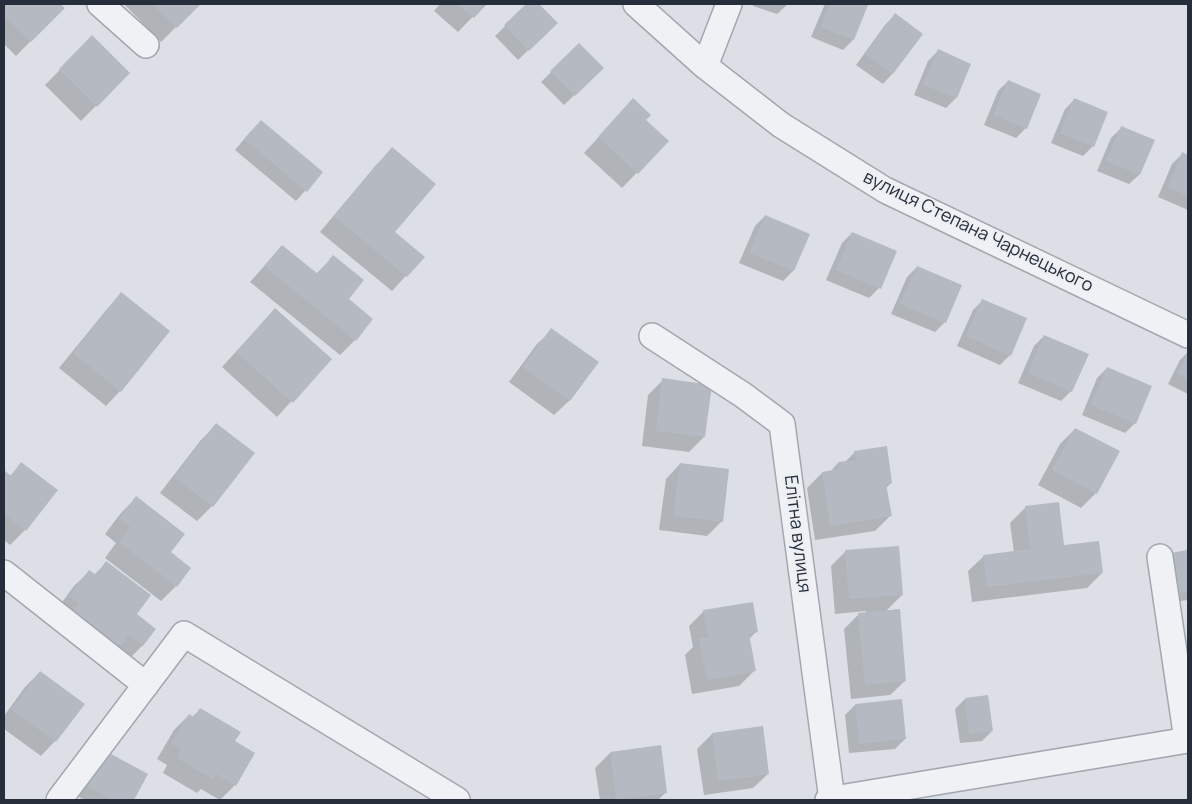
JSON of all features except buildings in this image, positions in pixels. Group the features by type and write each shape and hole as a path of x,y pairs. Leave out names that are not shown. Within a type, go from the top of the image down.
{"street":[{"path":"100,4 146,45"},
{"name":"вулиця Степана Чарнецького","path":"636,4 705,66 782,125 884,190 1188,335"},
{"path":"705,66 729,4"},
{"name":"Елітна вулиця","path":"652,336 743,395 782,424 830,800"},
{"path":"830,800 1188,740 1160,556"},
{"path":"4,573 146,685"},
{"path":"59,800 184,634 457,800"}]}
